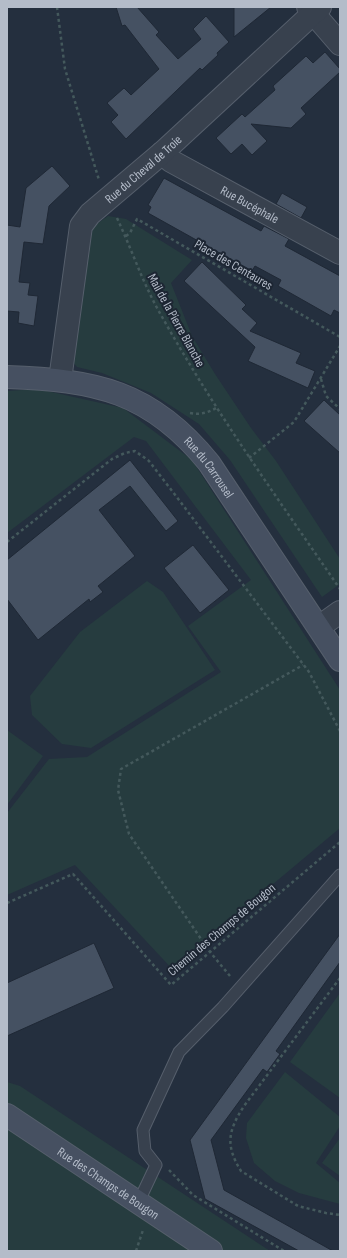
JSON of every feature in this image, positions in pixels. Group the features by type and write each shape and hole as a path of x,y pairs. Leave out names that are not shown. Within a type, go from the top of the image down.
{"street":[{"name":"Rue du Cheval de Troie","path":"60,380 81,226 90,214 162,153 314,9"},
{"path":"314,9 340,44"},
{"name":"Rue Bucéphale","path":"162,153 171,161 340,252"},
{"name":"Rue du Carrousel","path":"7,377 60,380 100,388 143,404 159,414 188,438 209,463 340,660"},
{"path":"319,627 340,612"},
{"name":"Rue des Champs de Bougon","path":"7,1115 139,1201 211,1251"}],"lane":[{"path":"139,1201 156,1164 145,1151 144,1130 179,1052 240,988 340,874"}],"path":[{"name":"Mail de la Pierre Blanche","path":"57,7 65,70 101,186 126,236 144,282 160,314 216,408 340,589"},
{"name":"Place des Centaures","path":"126,236 130,233 136,219 340,337"},
{"path":"249,458 294,422 340,346"},
{"path":"321,379 326,396 340,409"},
{"path":"7,542 112,459 125,453 135,451 149,462 176,496 309,672 340,731"},
{"path":"240,988 210,952 129,834 118,790 120,769 303,665"},
{"name":"Chemin des Champs de Bougon","path":"7,903 73,874 171,985 340,842"},
{"path":"340,978 244,1106 234,1123 229,1144 241,1171 298,1206 340,1215"},
{"path":"156,1164 171,1171 193,1195 284,1251"}],"green space":[{"path":"108,216 126,219 192,260 171,283 192,336 215,374 251,428 276,461 340,559 340,584 322,597 230,460 199,424 151,393 102,373 77,367 71,360 91,228"},
{"path":"38,389 123,408 192,460 340,690 340,828 210,937 175,972 75,865 7,895 7,813 49,759 87,757 221,672 188,626 251,580 146,441 134,437 7,533 7,391"},
{"path":"147,581 163,592 215,670 91,748 62,744 32,715 30,696 80,632"},
{"path":"7,730 43,756 7,805"},
{"path":"340,993 340,1098 290,1062"},
{"path":"285,1072 340,1117 340,1126 316,1163 340,1183 340,1204 299,1193 275,1181 254,1163 246,1138 247,1123"},
{"path":"7,1082 20,1086 270,1251 7,1251"},
{"path":"340,1138 340,1176 322,1163"}],"building":[{"path":"116,7 137,7 159,32 156,35 178,59 201,39 193,29 206,16 229,42 217,53 218,55 202,70 200,68 126,139 111,122 118,115 107,103 124,88 131,95 159,69 125,25 122,26"},
{"path":"234,7 271,7 234,37"},
{"path":"325,52 340,69 340,72 301,108 306,114 291,128 251,124 267,141 252,155 242,144 231,154 216,138 242,114 245,117 275,90 273,86 306,56 313,63"},
{"path":"52,166 70,186 49,206 43,244 24,242 19,282 30,283 28,295 38,296 34,326 18,323 19,312 7,311 7,225 20,227 26,188"},
{"path":"164,178 261,231 264,226 289,239 285,246 340,276 340,313 334,310 331,316 278,286 281,280 255,266 252,271 148,213 151,207 148,205"},
{"path":"282,193 307,207 301,218 276,204"},
{"path":"202,262 246,305 242,309 257,323 250,331 301,353 296,363 315,371 308,388 248,361 255,347 184,281"},
{"path":"324,400 340,415 340,453 304,421"},
{"path":"130,460 178,521 166,531 130,486 99,510 135,556 98,586 103,592 90,602 89,599 38,640 7,599 7,560"},
{"path":"193,545 229,590 200,613 164,568"},
{"path":"340,934 340,962 276,1051 280,1054 267,1072 263,1069 211,1140 224,1190 333,1251 299,1251 205,1199 190,1140"},
{"path":"94,943 114,988 7,1036 7,983"}]}
